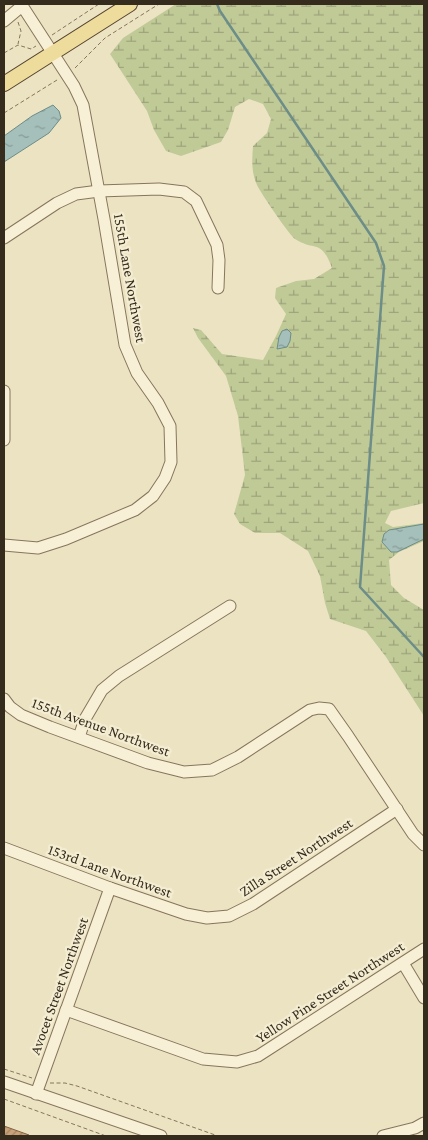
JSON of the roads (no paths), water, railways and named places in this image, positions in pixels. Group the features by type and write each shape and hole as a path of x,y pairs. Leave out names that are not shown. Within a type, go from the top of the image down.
{"main road":[{"path":"4,84 130,4"}],"street":[{"name":"155th Lane Northwest","path":"4,545 38,548 66,539 135,510 153,496 165,478 172,462 170,426 158,403 137,373 125,345 83,105 74,86 22,5"},
{"path":"8,18 22,5"},
{"name":"155th Lane Northwest","path":"99,191 159,189 184,192 196,201 217,245 220,260 218,288"},
{"path":"4,238 66,198 76,194 99,191"},
{"path":"4,391 4,440"},
{"path":"79,736 85,719 102,690 119,676 230,606"},
{"name":"155th Avenue Northwest","path":"4,699 10,707 21,715 50,727 148,762 184,772 212,770 238,756 310,710 328,709 397,809"},
{"path":"397,809 413,834 424,845"},
{"name":"Zilla Street Northwest","path":"207,918 229,916 253,904 397,809"},
{"name":"153rd Lane Northwest","path":"4,848 110,888 186,914 207,918"},
{"name":"Avocet Street Northwest","path":"36,1094 110,888"},
{"name":"Yellow Pine Street Northwest","path":"66,1010 203,1059 237,1062 258,1056 424,949"},
{"path":"402,963 424,998"},
{"path":"4,1082 161,1136"},
{"path":"383,1136 415,1128 424,1123"}],"water":[{"path":"53,105 59,111 61,118 49,133 4,162 4,136 32,116"},
{"path":"287,329 291,333 287,347 277,349 282,331"},
{"path":"424,524 424,539 397,552 391,552 382,542 384,534 389,530"}],"waterway":[{"path":"217,4 376,243 384,266 360,587 424,657"}]}
